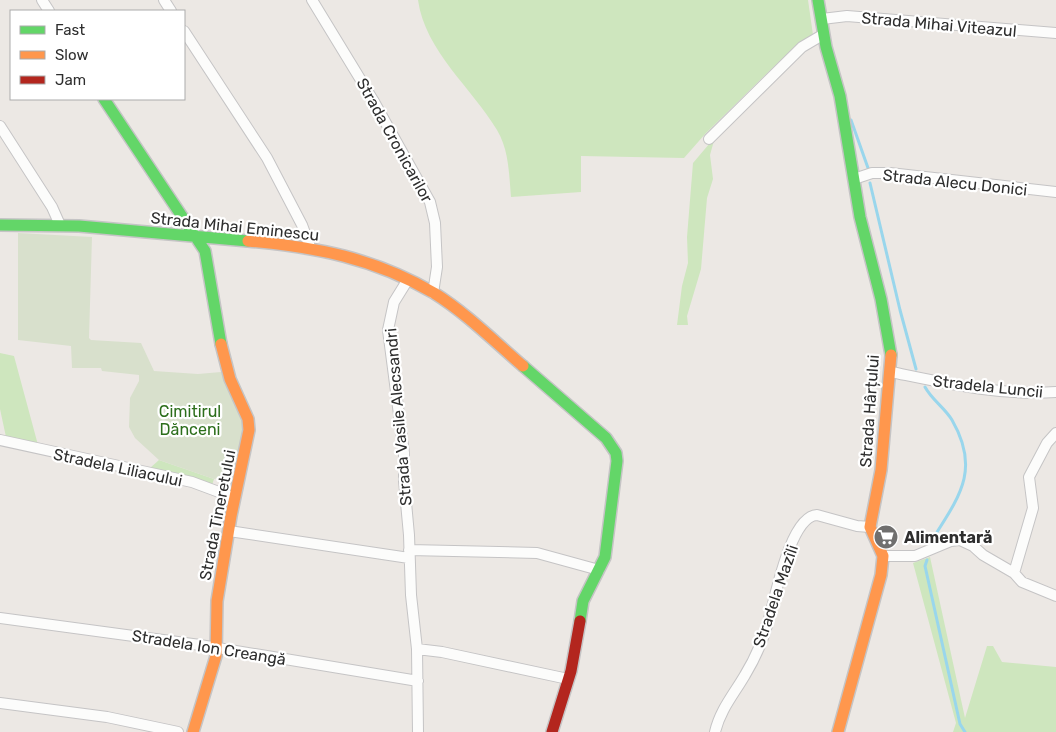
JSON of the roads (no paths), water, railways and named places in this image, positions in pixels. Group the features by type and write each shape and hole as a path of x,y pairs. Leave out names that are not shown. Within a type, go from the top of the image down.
{"street":[{"name":"Strada Cronicarilor","path":"312,0 373,100 430,202 435,223 437,268 433,293"},
{"name":"Strada Hârțului","path":"818,0 824,34 840,96 860,217 885,319 891,357 891,372 881,446 881,470 870,527"},
{"name":"Strada Mihai Viteazul","path":"822,19 847,16 1056,33"},
{"path":"185,33 267,158 302,225 310,248"},
{"path":"709,139 802,47 824,34"},
{"name":"Strada Tineretului","path":"105,100 188,227 198,238 207,260 223,354 230,379 248,419 248,442 235,498 217,601 214,663 193,732"},
{"path":"0,126 52,207 60,225"},
{"name":"Strada Alecu Donici","path":"854,179 872,174 890,173 1056,192"},
{"name":"Strada Mihai Eminescu","path":"0,225 60,225 310,248 364,260 433,293 478,326 612,445 616,453 617,467 608,540 600,570"},
{"name":"Strada Vasile Alecsandri","path":"407,280 394,302 388,330 403,437 409,554 417,649 418,732"},
{"name":"Stradela Luncii","path":"891,372 952,386 1021,392 1056,392"},
{"path":"1014,573 1033,508 1030,477 1047,443 1056,433"},
{"name":"Stradela Liliacului","path":"0,440 192,482 235,498"},
{"name":"Stradela Mazîli","path":"715,732 726,704 751,666 762,638 781,572 802,523 811,516 817,515 857,526 870,527"},
{"path":"838,732 876,599 883,556 870,527"},
{"path":"229,531 409,554 537,553 600,570 583,601 568,679 552,732"},
{"path":"883,556 915,556 952,541 960,540 973,546 991,562 1014,573 1022,582 1056,596"},
{"name":"Stradela Ion Creangă","path":"0,618 215,647 418,681"},
{"path":"417,649 442,652 568,679"},
{"path":"0,703 107,717 178,732"}],"waterway":[{"path":"851,120 868,168"},
{"path":"870,183 916,369"},
{"path":"925,387 952,420 961,438 966,469 958,496 932,540"},
{"path":"927,560 925,566 960,724 965,732"}],"place":[{"name":"Alimentară","path":"886,537"}],"park label":[{"name":"Cimitirul Dănceni","path":"190,420"}]}
